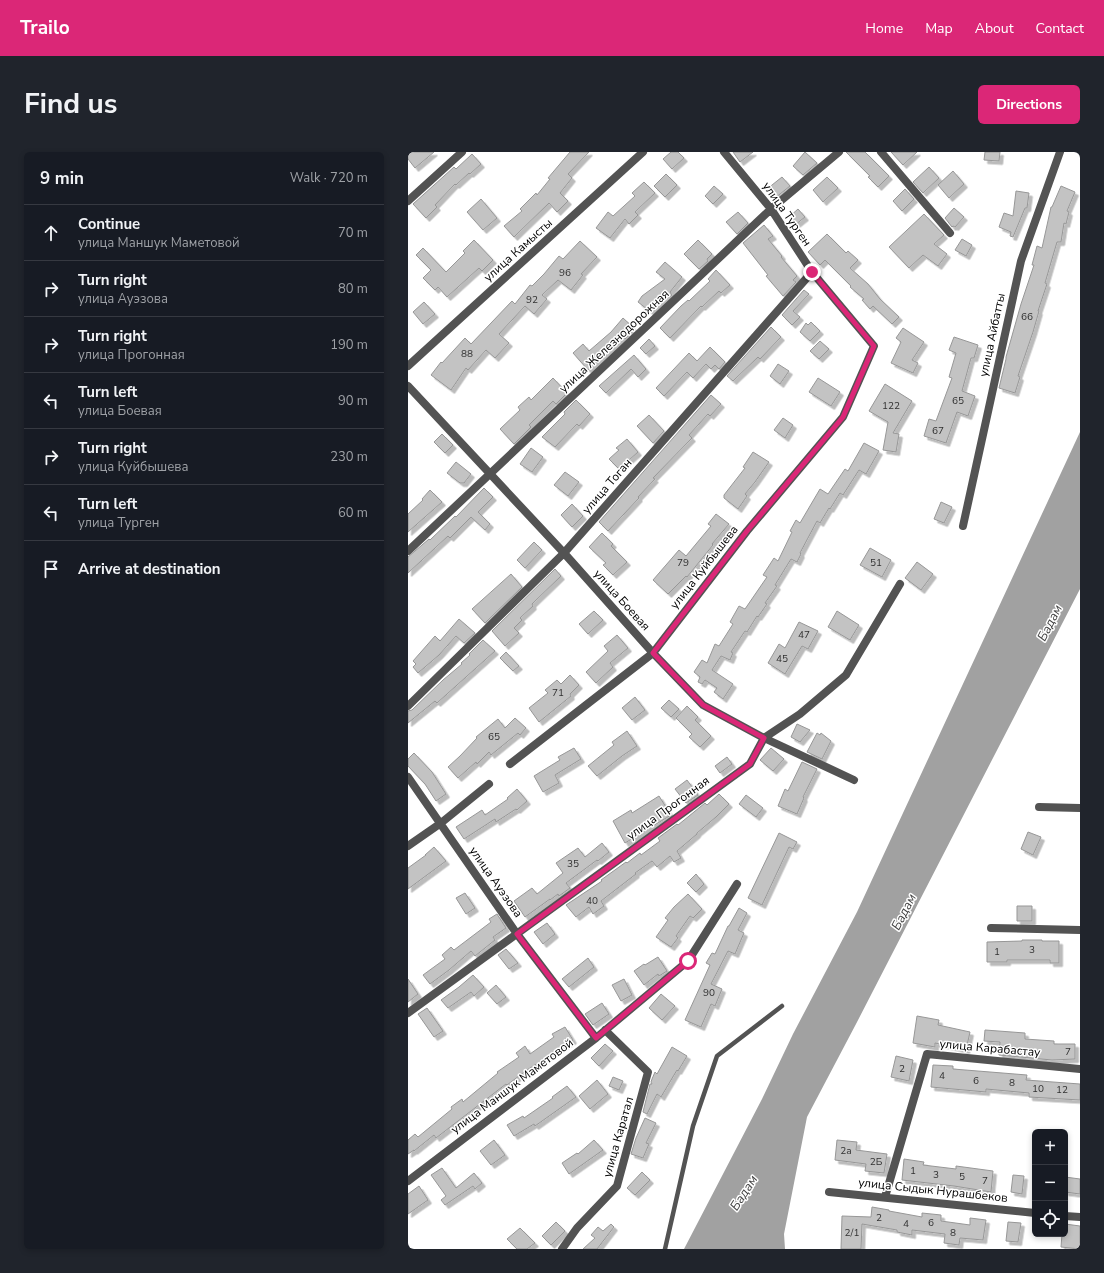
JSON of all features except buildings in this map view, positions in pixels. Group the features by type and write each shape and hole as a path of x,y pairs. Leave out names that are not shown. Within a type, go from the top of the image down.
{"street":[{"path":"408,200 462,152"},
{"name":"улица Камысты","path":"408,366 643,152"},
{"name":"улица Турген","path":"724,152 771,209 812,272 874,346"},
{"name":"улица Железнодорожная","path":"408,551 771,209 839,152"},
{"path":"881,152 950,232"},
{"name":"улица Айбатты","path":"963,526 1021,261 1060,152"},
{"name":"улица Тоган","path":"408,706 564,553 812,272"},
{"name":"улица Куйбышева","path":"510,764 653,653 747,531 843,417 874,346"},
{"name":"улица Боевая","path":"408,386 564,553 653,653 703,705 764,738 854,780"},
{"name":"улица Прогонная","path":"408,1013 750,764 764,738 800,714 846,674 900,584"},
{"name":"улица Ауэзова","path":"408,777 517,934 596,1038"},
{"path":"408,846 441,823 489,784"},
{"path":"1039,807 1080,808"},
{"name":"улица Маншук Маметовой","path":"408,1181 596,1038 688,961 737,884"},
{"path":"991,928 1080,930"},
{"name":"улица Каратал","path":"562,1249 577,1228 617,1186 648,1072 605,1030"},
{"name":"улица Карабастау","path":"885,1197 927,1054 1080,1069"},
{"name":"улица Сыдык Нурашбеков","path":"829,1192 1032,1213"},
{"path":"1068,1216 1080,1217"}],"lane":[{"path":"665,1249 693,1126 717,1056 782,1006"}],"water":[{"name":"Бадам","path":"1080,432 1080,589 807,1117 784,1234 785,1249 684,1249 762,1099 793,1034 857,912"}],"route":[{"path":"688,961 596,1038 517,934 750,764 764,738 703,705 653,653 747,531 843,417 874,346 812,272"}]}
